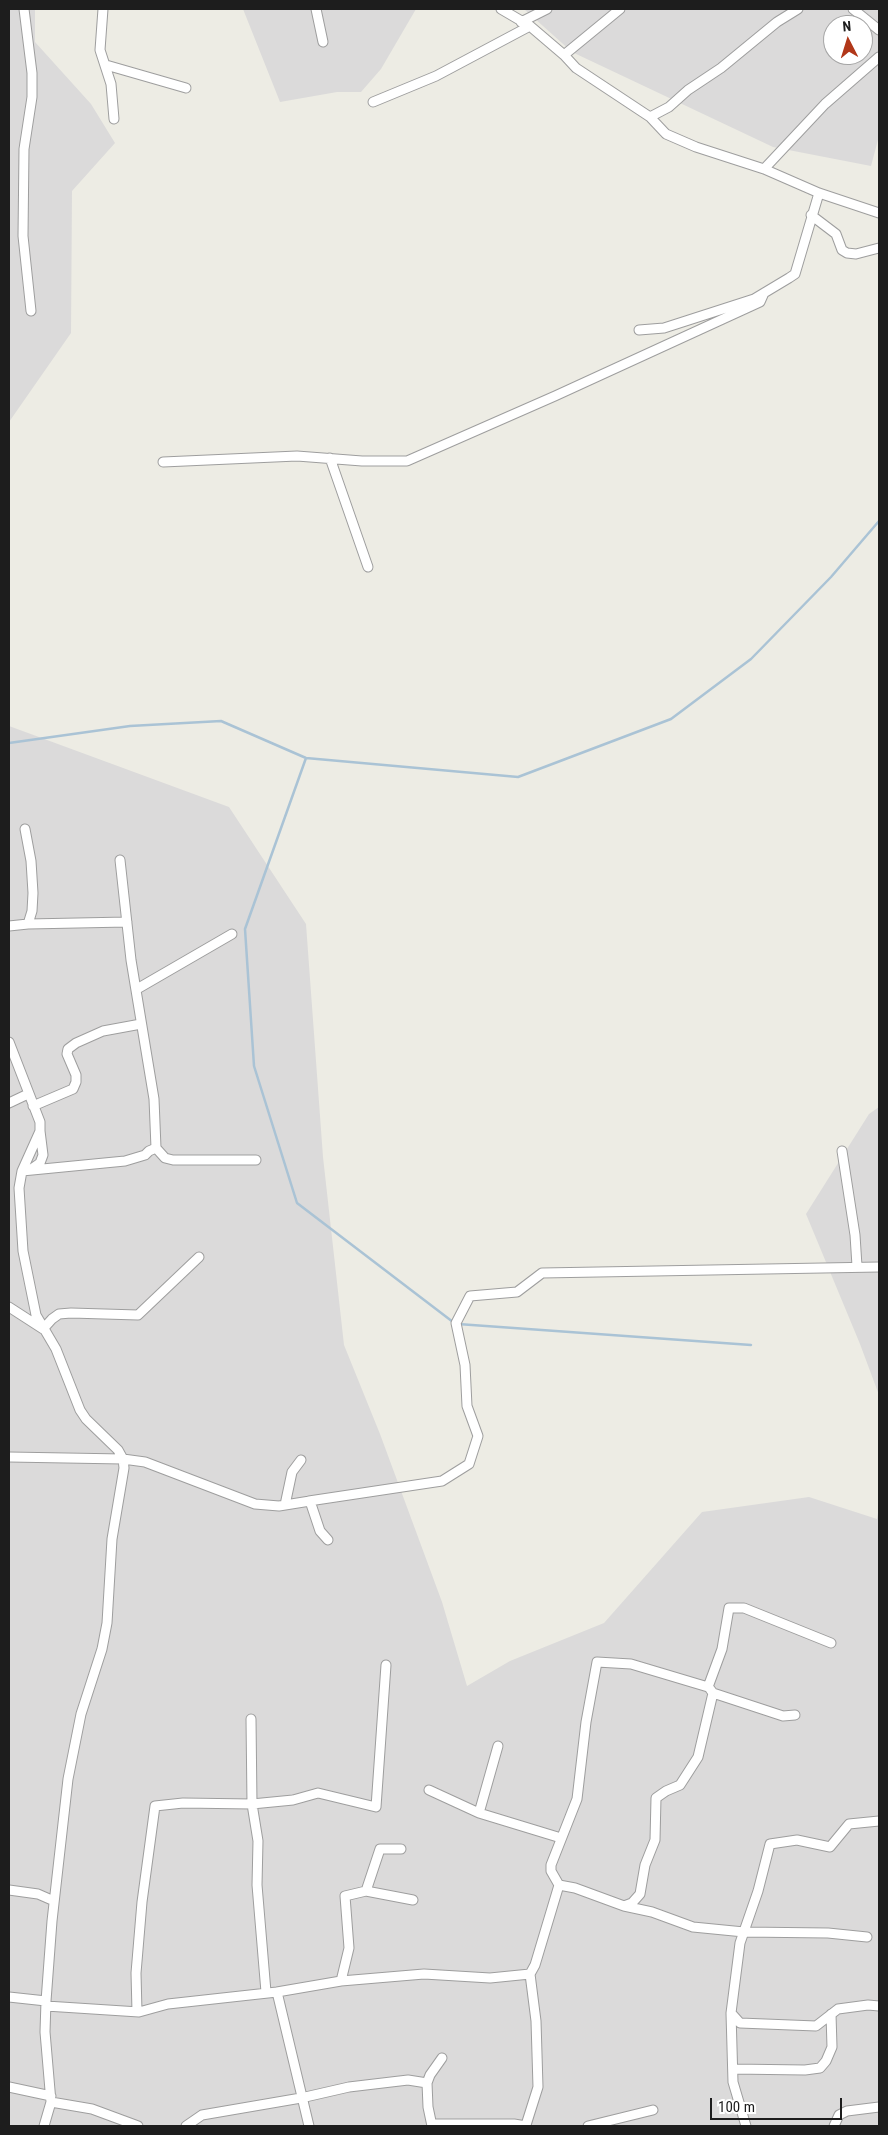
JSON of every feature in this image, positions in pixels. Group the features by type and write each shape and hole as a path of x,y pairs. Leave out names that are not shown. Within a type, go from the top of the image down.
{"street":[{"path":"24,9 32,89 24,149 23,236 31,311"},
{"path":"103,9 100,50 111,84 114,119"},
{"path":"316,9 323,42"},
{"path":"501,9 525,24 564,55 576,68 650,117 666,134 764,169 819,193 879,213"},
{"path":"373,102 436,76 547,9"},
{"path":"564,55 620,9"},
{"path":"650,117 669,107 688,90 721,68 776,22 798,9"},
{"path":"853,9 879,30"},
{"path":"764,169 825,104 879,57"},
{"path":"106,65 186,88"},
{"path":"639,330 664,328 754,299 795,274 819,193"},
{"path":"811,215 836,234 842,250 847,253 856,254 879,248"},
{"path":"163,462 297,456 407,461 555,396 760,302 764,294"},
{"path":"330,458 368,567"},
{"path":"25,829 31,861 33,893 32,910 28,924"},
{"path":"120,860 131,960 154,1098 156,1148 165,1158 173,1160 256,1160"},
{"path":"9,926 127,922"},
{"path":"137,988 232,934"},
{"path":"33,1106 73,1089 76,1085 76,1075 67,1054 68,1049 76,1043 103,1031 141,1024"},
{"path":"9,1042 40,1122 42,1156 40,1163 26,1170"},
{"path":"9,1103 28,1094"},
{"path":"40,1131 19,1188 23,1251 36,1315 59,1356 80,1410 118,1450 123,1459 123,1479 112,1539 107,1623 102,1650 81,1714 68,1779 54,1901 46,2004 45,2032 51,2099 44,2126"},
{"path":"26,1170 125,1161 136,1159 156,1148"},
{"path":"842,1151 855,1235 857,1266"},
{"path":"43,1329 59,1314 141,1313 199,1257"},
{"path":"9,1456 123,1459 157,1465 256,1504 278,1506 442,1481 469,1464 478,1436 468,1406 465,1365 456,1324 470,1296 517,1292 542,1273 879,1267"},
{"path":"9,1307 43,1329"},
{"path":"285,1505 292,1472 301,1460"},
{"path":"308,1501 310,1501 320,1531 328,1540"},
{"path":"624,1906 632,1903 640,1894 645,1866 655,1840 656,1798 680,1785 698,1757 710,1690 722,1649 729,1608 744,1608 831,1643"},
{"path":"442,2058 430,2075 427,2083 428,2107 432,2125 526,2126 538,2087 536,2021 530,1974 536,1965 559,1885 551,1871 551,1865 577,1799 586,1722 597,1662 631,1664 783,1716 795,1715"},
{"path":"137,2012 136,1973 142,1902 155,1806 183,1803 252,1804 293,1800 318,1793 376,1807 386,1665"},
{"path":"251,1719 252,1804 258,1841 257,1885 266,1992"},
{"path":"478,1813 498,1746"},
{"path":"428,1790 478,1813 561,1838"},
{"path":"746,2126 733,2082 732,2013 740,1944 758,1892 770,1844 797,1840 830,1847 849,1824 879,1821"},
{"path":"366,1891 380,1849 401,1849"},
{"path":"559,1885 574,1888 624,1906 652,1912 693,1927 744,1932 867,1937"},
{"path":"9,1890 38,1894 54,1901"},
{"path":"341,1982 349,1948 345,1896 366,1891 413,1900"},
{"path":"9,1997 46,2004 137,2012 168,2004 277,1992 341,1982 424,1974 490,1978 530,1974"},
{"path":"277,1992 309,2126"},
{"path":"732,2013 740,2022 816,2026 838,2009 868,2005 879,2006"},
{"path":"733,2069 805,2070 820,2068 826,2061 832,2047 831,2014"},
{"path":"186,2126 202,2115 301,2098 350,2087 408,2080 427,2083"},
{"path":"9,2087 92,2108 132,2125"},
{"path":"834,2126 839,2115 847,2111 879,2107"},
{"path":"588,2126 653,2110"}],"shaded area":[{"path":"9,9 35,9 35,42 91,104 115,143 72,191 71,333 9,422"},
{"path":"243,9 416,9 381,69 361,92 337,92 280,102"},
{"path":"524,9 879,9 879,136 871,166 773,147 572,52"},
{"path":"9,726 229,807 306,924 323,1157 344,1345 380,1434 442,1602 467,1686 510,1661 604,1623 702,1512 809,1497 877,1519 879,1506 879,2126 9,2126"},
{"path":"879,1107 879,1395 806,1214 869,1114"}],"waterway":[{"path":"9,743 130,726 221,721 306,758 518,777 671,719 751,659 831,577 879,521"},
{"path":"306,758 245,929 254,1066 297,1203 453,1322"},
{"path":"458,1324 751,1345"}]}
